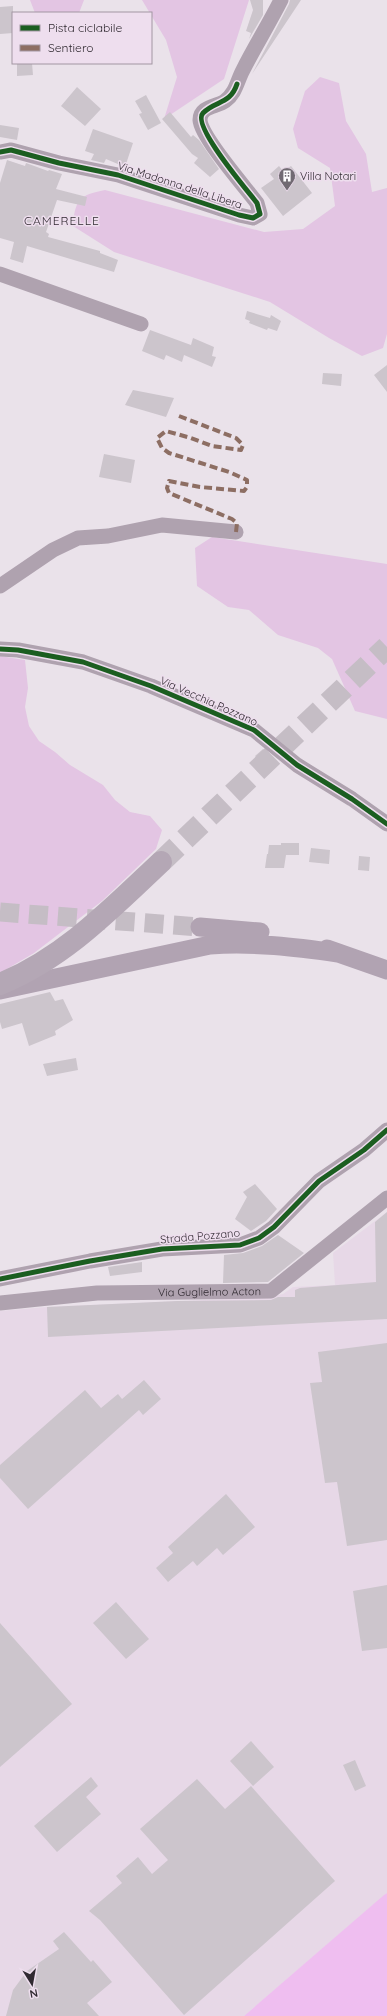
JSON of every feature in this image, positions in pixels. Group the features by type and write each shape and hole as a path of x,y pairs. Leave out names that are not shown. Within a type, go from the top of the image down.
{"highway":[{"path":"0,984 26,972 67,947 89,929 161,862"}],"main road":[{"path":"200,928 242,930 287,937 387,970"},
{"path":"0,990 210,945 238,943 271,944 338,953"}],"street":[{"name":"Via Madonna della Libera","path":"0,152 11,150 59,163 118,175 239,215 253,218 260,214 257,203 209,139 201,124 200,118 201,114 210,107 224,102 234,92 242,71 282,0"},
{"path":"0,274 141,324"},
{"path":"0,586 53,550 78,538 108,536 162,525 236,532"},
{"name":"Via Vecchia Pozzano","path":"0,649 18,650 83,662 151,686 254,730 297,765 352,799 387,824"},
{"name":"Strada Pozzano","path":"0,1279 90,1261 162,1249 240,1245 274,1227 319,1181 364,1150 387,1130"},
{"name":"Via Guglielmo Acton","path":"0,1303 97,1293 271,1291 387,1198"}],"shaded area":[{"path":"30,0 84,0 79,12 35,12"},
{"path":"142,0 249,0 224,79 164,119 177,77 166,40 152,17 152,12 149,12"},
{"path":"320,77 339,83 346,121 366,154 372,192 387,188 387,334 383,348 362,356 270,302 114,252 73,226 75,210 80,200 89,194 105,190 264,232 303,229 335,206 330,168 298,148 293,129 305,91"},
{"path":"212,537 387,564 387,719 355,711 332,659 318,648 278,635 249,610 228,607 197,586 195,548"},
{"path":"0,656 25,660 28,688 25,707 29,726 39,741 70,765 103,785 115,800 130,812 150,816 162,830 156,849 102,901 34,953 0,973"},
{"path":"387,1212 387,1893 244,2016 0,2016 0,1311 47,1307 270,1297 283,1294 293,1287 335,1285 333,1253"},
{"path":"387,1893 387,2016 244,2016 384,1895"}],"building":[{"path":"250,0 263,0 263,15 249,39 251,33 246,31 253,10"},
{"path":"290,0 301,0 252,74 289,4"},
{"path":"13,6 12,33 0,34 0,7"},
{"path":"17,64 32,64 33,75 17,76"},
{"path":"77,87 101,109 85,126 61,106"},
{"path":"146,95 161,123 148,130 139,114 142,113 135,101"},
{"path":"170,112 191,137 193,135 199,140 219,169 210,177 194,163 198,158 192,154 162,119"},
{"path":"0,125 19,128 17,140 0,137"},
{"path":"93,129 133,143 125,167 106,159 104,163 91,160 94,154 85,151"},
{"path":"7,160 25,166 26,163 48,171 62,174 56,189 87,197 85,206 57,200 46,232 49,234 48,237 100,251 100,253 118,260 114,272 27,246 23,263 10,259 14,242 0,238 0,183"},
{"name":"Villa Notari","path":"279,166 283,171 291,166 312,193 283,216 261,188 274,179 270,174"},
{"path":"247,311 270,318 271,315 281,321 277,331 268,328 267,330 249,323 250,321 245,319"},
{"path":"150,330 191,345 193,338 214,347 212,356 216,357 212,367 184,355 182,362 166,355 164,360 142,351"},
{"path":"387,365 387,392 374,375"},
{"path":"323,373 342,374 341,386 322,384"},
{"path":"133,390 174,398 166,417 125,405"},
{"path":"104,454 135,460 131,483 99,477"},
{"path":"263,749 274,758 265,766 255,756"},
{"path":"281,843 299,843 299,855 286,855 284,868 265,868 269,845 281,845"},
{"path":"311,848 330,850 329,864 309,862"},
{"path":"359,856 370,857 369,871 358,870"},
{"path":"50,992 55,1001 63,999 73,1020 55,1031 56,1035 29,1046 22,1023 2,1029 0,1022 0,1004"},
{"path":"76,1058 78,1070 47,1076 43,1064"},
{"path":"255,1184 277,1209 266,1221 251,1231 235,1219 247,1197 243,1192"},
{"path":"387,1212 387,1319 48,1337 47,1307 177,1301 271,1300 278,1297 295,1297 295,1290 300,1288 376,1282 375,1222"},
{"path":"278,1235 304,1253 268,1282 223,1283 224,1255 243,1253 262,1246"},
{"path":"142,1262 142,1272 110,1276 108,1267"},
{"path":"387,1343 387,1540 347,1546 337,1482 325,1483 310,1383 322,1382 318,1352"},
{"path":"144,1380 161,1399 143,1415 139,1410 28,1509 0,1478 0,1465 85,1390 101,1408 118,1394 122,1399"},
{"path":"226,1494 255,1527 223,1555 217,1548 197,1566 193,1561 168,1582 156,1568 173,1553 168,1547"},
{"path":"387,1585 387,1648 362,1651 353,1591"},
{"path":"116,1602 149,1639 126,1659 93,1623"},
{"path":"0,1623 72,1704 0,1767"},
{"path":"251,1741 274,1767 253,1786 230,1761"},
{"path":"355,1760 366,1786 355,1791 343,1765"},
{"path":"91,1777 98,1786 86,1797 101,1814 57,1852 34,1826"},
{"path":"197,1779 225,1809 251,1786 335,1881 184,2015 100,1920 89,1911 122,1883 116,1876 138,1857 152,1874 168,1860 140,1829"},
{"path":"64,1932 91,1962 93,1960 112,1982 87,2003 99,2016 6,2016 13,1990 27,1971 59,1949 53,1941"}],"tunnel":[{"path":"161,862 387,647"},
{"path":"0,912 200,927"}],"marked path":[{"path":"179,416 236,438 243,445 241,450 212,446 166,431 157,438 162,448 169,453 229,472 247,480 247,487 244,491 200,487 169,481 167,488 169,493 232,519 237,523 236,532"}],"cycle path":[{"path":"0,152 11,150 59,163 118,175 239,215 253,218 260,214 257,203 222,158 212,143 201,120 203,113 231,96 237,84"},
{"path":"0,649 18,650 83,662 151,686 254,730 297,765 352,799 387,824"},
{"path":"0,1279 90,1261 162,1249 240,1245 259,1238 274,1227 319,1181 364,1150 387,1130"}],"place":[{"name":"Villa Notari","path":"287,191"}],"district":[{"name":"CAMERELLE","path":"62,220"}]}
